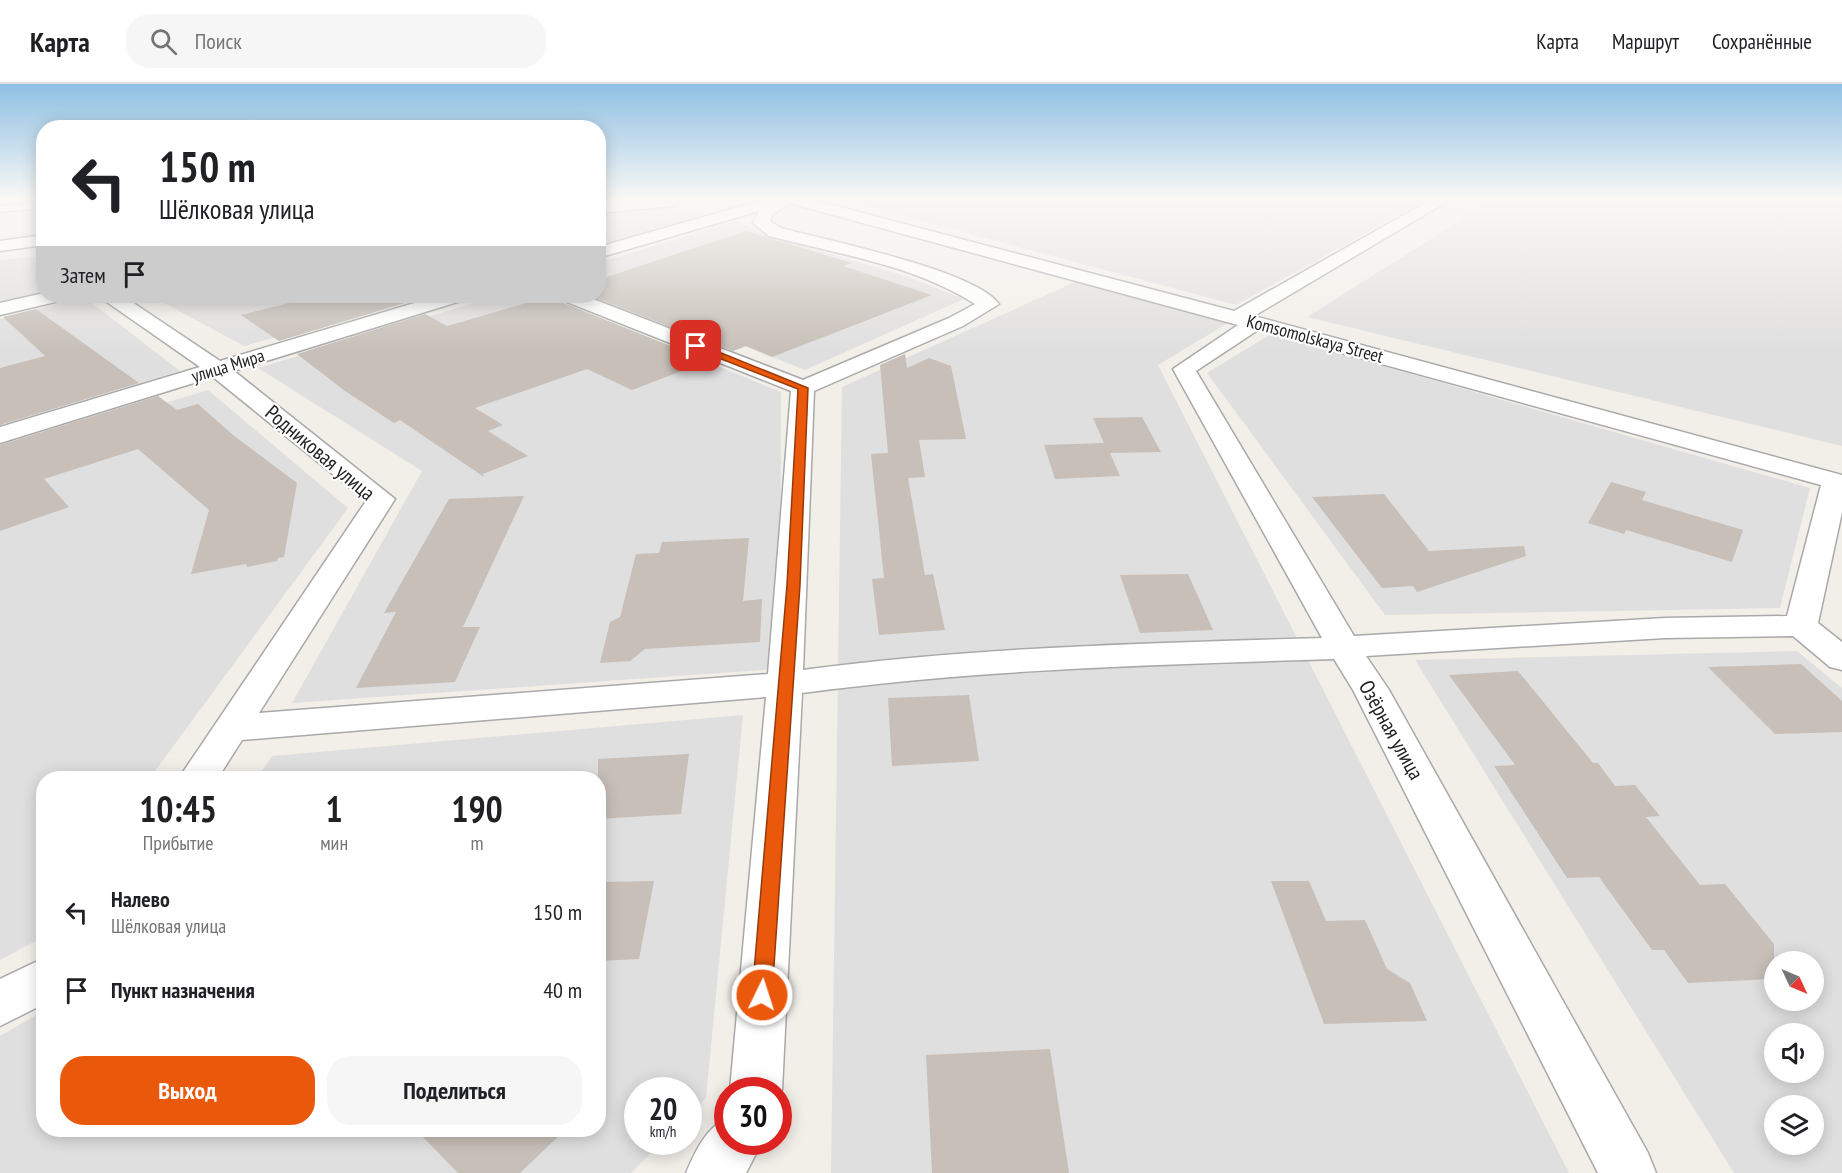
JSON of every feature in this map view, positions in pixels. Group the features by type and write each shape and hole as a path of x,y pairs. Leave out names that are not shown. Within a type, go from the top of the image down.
{"street":[{"path":"586,303 803,388 956,322 989,304 970,290 918,271 837,249"},
{"name":"Komsomolskaya Street","path":"978,249 1839,483"},
{"path":"1246,320 1363,249"},
{"path":"0,309 36,301"},
{"name":"Родниковая улица","path":"121,303 218,369 381,499 203,771"},
{"name":"улица Мира","path":"0,435 434,303"},
{"name":"Озёрная улица","path":"1246,320 1184,369 1344,648 1371,690 1628,1173"},
{"path":"757,1077 793,585 803,388"},
{"path":"1801,626 1839,483"},
{"path":"231,728 784,684 881,671 1092,656 1344,648 1389,643 1665,628 1801,626 1842,659"},
{"path":"0,1004 36,984"},
{"path":"714,1173 726,1155"}],"shaded area":[{"path":"645,249 814,249 909,277 964,299 805,370 606,291 606,261"},
{"path":"1026,249 1337,249 1236,305"},
{"path":"1415,249 1842,249 1842,446 1307,317"},
{"path":"36,257 36,296 0,304 0,260"},
{"path":"1075,282 1228,323 1158,365 1569,1173 831,1173 842,387"},
{"path":"61,303 92,303 180,371 0,425 0,319"},
{"path":"164,303 401,303 244,346"},
{"path":"474,303 563,303 781,392 780,669 292,703 422,471 258,368"},
{"path":"1271,334 1810,488 1780,608 1385,615 1207,373"},
{"path":"208,390 348,508 155,771 36,771 36,941 0,960 0,453"},
{"path":"1797,651 1842,688 1842,1173 1734,1173 1415,660"},
{"path":"743,715 706,1098 702,1102 702,1077 624,1077 624,1155 649,1155 631,1173 0,1173 0,1036 36,1015 36,1137 606,1137 606,771 262,771 272,756"}],"building":[{"path":"692,249 805,249 852,263 843,266 932,295 772,357 746,346 733,351 606,302 606,277"},
{"path":"289,303 405,303 279,341 241,315"},
{"path":"526,303 563,303 708,361 632,390 587,369 475,408 503,425 488,431 528,456 483,474 484,477 400,420 394,423 345,391 297,354 425,314 447,326"},
{"path":"36,309 139,383 0,425 0,368 45,356 3,317"},
{"path":"905,354 907,368 929,358 951,366 966,439 919,440 925,477 908,478 925,575 933,574 945,630 879,635 872,579 884,578 871,454 888,453 880,365"},
{"path":"158,396 177,410 198,404 233,435 297,483 284,557 278,558 277,561 247,567 246,564 191,574 209,510 138,449 44,479 69,507 0,531 0,445"},
{"path":"1142,417 1161,452 1110,453 1120,476 1055,479 1044,445 1104,443 1093,418"},
{"path":"1611,482 1646,492 1642,500 1743,530 1732,562 1626,530 1624,534 1588,523"},
{"path":"1384,494 1429,551 1524,546 1526,556 1417,592 1413,586 1382,588 1312,497"},
{"path":"524,496 463,627 480,627 455,682 356,688 396,612 384,613 449,499"},
{"path":"749,538 743,601 762,599 760,642 645,649 630,661 600,663 610,622 620,617 636,554 659,553 662,542"},
{"path":"1188,574 1213,630 1140,633 1120,575"},
{"path":"1801,664 1842,701 1842,732 1775,734 1708,667"},
{"path":"1518,671 1593,763 1598,763 1615,786 1635,785 1660,816 1646,817 1700,885 1725,884 1774,944 1774,951 1764,951 1764,979 1688,983 1664,950 1652,950 1599,877 1567,878 1494,766 1515,765 1449,675"},
{"path":"969,695 979,761 892,766 888,698"},
{"path":"689,754 681,814 606,819 606,771 598,771 598,759"},
{"path":"654,881 639,959 606,961 606,882"},
{"path":"1271,881 1309,881 1326,921 1365,920 1387,969 1410,983 1427,1021 1324,1024"},
{"path":"1050,1049 1069,1173 932,1173 926,1055"},
{"path":"423,1137 558,1137 520,1173 458,1173"}],"route":[{"path":"696,346 803,388 793,585 762,995"}]}
